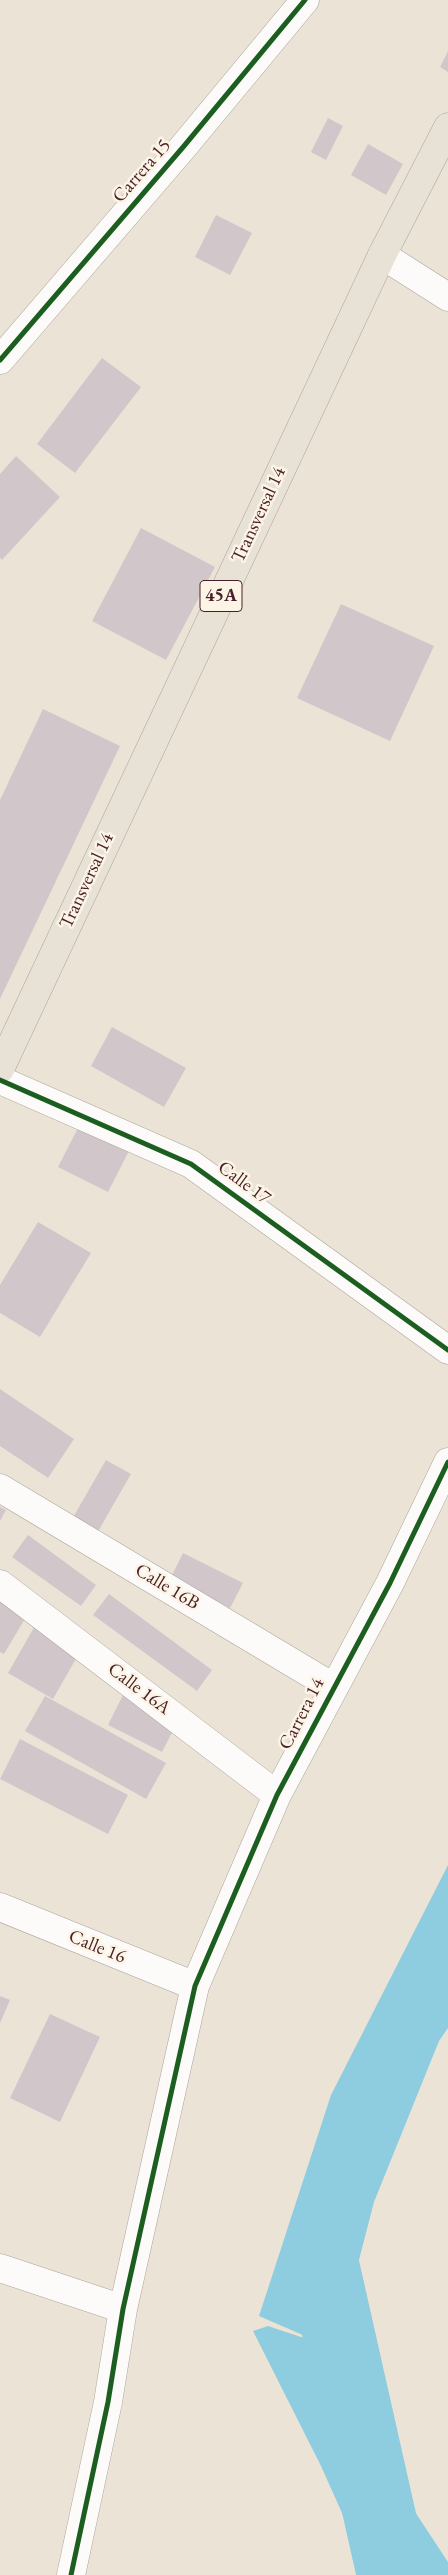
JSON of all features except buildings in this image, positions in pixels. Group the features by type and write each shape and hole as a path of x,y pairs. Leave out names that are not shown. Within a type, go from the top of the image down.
{"highway":[{"name":"Transversal 14","path":"0,1069 382,255 448,127"}],"street":[{"name":"Carrera 15","path":"0,360 184,146 305,0"},
{"path":"382,255 448,297"},
{"name":"Calle 17","path":"0,1080 191,1164 448,1350"},
{"name":"Carrera 14","path":"71,2575 108,2402 123,2309 195,1986 277,1795 390,1583 448,1462"},
{"name":"Calle 16B","path":"0,1488 333,1687"},
{"name":"Calle 16A","path":"0,1584 277,1795"},
{"name":"Calle 16","path":"0,1907 195,1986"},
{"path":"0,2268 123,2309"}],"water":[{"path":"448,1865 448,2028 439,2041 374,2202 336,2349 371,2445 448,2562 448,2575 358,2575 367,2569 321,2466 253,2331 268,2326 328,2346 259,2316 331,2095"}],"waterway":[{"path":"324,2238 320,2251 393,2575"}],"cycle path":[{"path":"0,360 184,146 305,0"},
{"path":"0,1080 191,1164 448,1350"},
{"path":"71,2575 108,2402 123,2309 195,1986 277,1795 390,1583 448,1462"}]}
